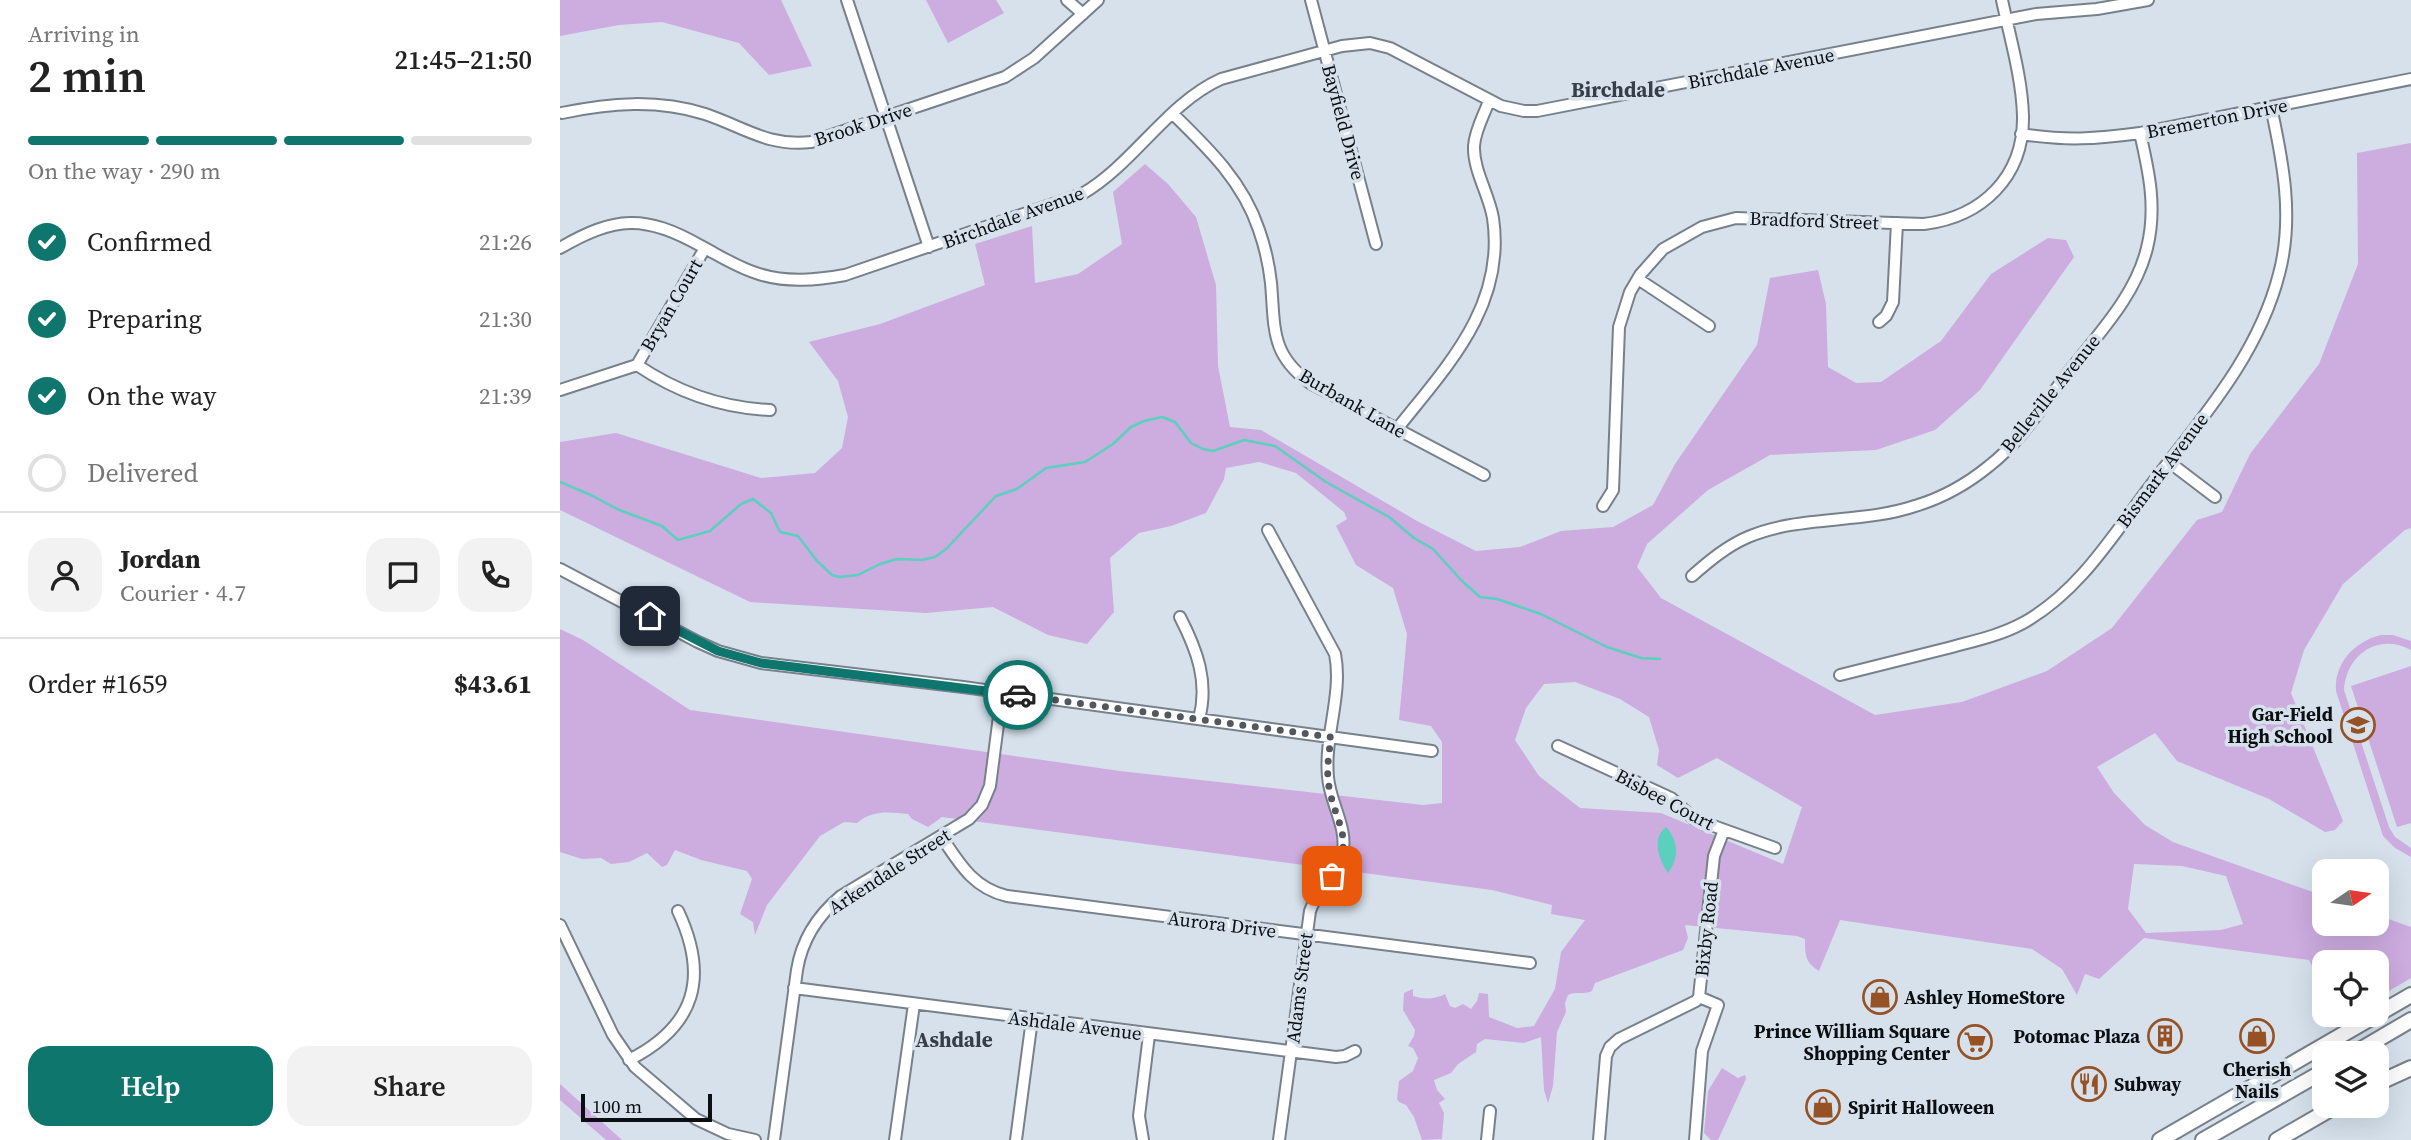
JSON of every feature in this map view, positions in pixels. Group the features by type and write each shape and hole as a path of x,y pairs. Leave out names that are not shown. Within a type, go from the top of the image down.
{"main road":[{"path":"2337,1041 2411,995"},
{"path":"2375,1041 2411,1020"},
{"path":"2160,1140 2312,1056"},
{"path":"2389,1078 2411,1068"},
{"path":"2203,1140 2312,1077"},
{"path":"2277,1140 2315,1118"}],"street":[{"path":"847,0 929,247"},
{"path":"1067,0 1083,14"},
{"name":"Brook Drive","path":"562,113 616,103 656,104 703,114 762,138 789,144 811,142 1005,77 1034,58 1098,0"},
{"name":"Bayfield Drive","path":"1311,0 1376,244"},
{"name":"Bradford Street","path":"1603,506 1613,491 1619,327 1623,311 1638,279 1651,261 1677,239 1719,222 1750,217 1897,223 1941,222 1966,214 1980,205 1999,187 2009,172 2021,134 2022,104 2003,0"},
{"name":"Birchdale Avenue","path":"560,248 595,229 633,223 666,228 740,267 760,274 808,280 845,275 1082,194 1104,180 1199,90 1221,79 1359,43 1379,44 1411,58 1489,101 1513,110 1537,111 2036,14 2118,6 2148,0"},
{"name":"Bremerton Drive","path":"2021,134 2075,140 2140,133 2411,79"},
{"path":"1397,429 1463,345 1487,291 1494,255 1494,233 1490,204 1477,167 1474,145 1489,101"},
{"name":"Bismark Avenue","path":"1840,676 1989,637 2024,623 2056,600 2084,573 2169,462 2241,365 2262,323 2279,273 2286,219 2286,195 2281,151 2271,107"},
{"name":"Burbank Lane","path":"1173,114 1222,163 1251,210 1266,254 1276,341 1289,365 1310,383 1485,475"},
{"name":"Belleville Avenue","path":"1692,576 1722,551 1763,531 1894,512 1935,499 1973,478 2010,447 2121,304 2141,268 2150,232 2152,210 2150,177 2140,133"},
{"path":"1879,322 1886,316 1893,302 1897,223"},
{"name":"Bryan Court","path":"560,390 637,365 705,248"},
{"path":"1638,279 1709,326"},
{"path":"637,365 694,395 737,407 770,410"},
{"path":"2169,462 2215,497"},
{"name":"Adams Street","path":"1268,530 1335,654 1338,674 1328,774 1344,846 1338,867 1313,900 1306,934 1279,1140"},
{"path":"560,569 717,650 761,663 1002,692 1432,751"},
{"path":"1180,617 1191,638 1202,673 1203,698 1199,719"},
{"name":"Arkendale Street","path":"774,1140 794,988 803,944 824,912 841,896 976,813 987,796 1002,692"},
{"name":"Bisbee Court","path":"1558,746 1671,798 1694,819 1775,848"},
{"name":"Bixby Road","path":"1695,1140 1702,1051 1718,1005 1699,997 1714,856 1724,830"},
{"name":"Aurora Drive","path":"942,836 970,878 988,890 1000,894 1530,963"},
{"path":"629,1060 678,1024 692,993 695,967 693,953 687,931 677,911"},
{"path":"562,932 613,1035 629,1060 696,1119 728,1133 755,1140"},
{"name":"Ashdale Avenue","path":"794,988 1291,1052 1336,1057 1354,1051"},
{"path":"1599,1140 1606,1056 1610,1047 1619,1039 1696,1001 1699,997"},
{"path":"895,1140 914,1004"},
{"path":"1016,1140 1032,1019"},
{"path":"1143,1140 1139,1116 1149,1035"},
{"path":"1487,1140 1490,1111"}],"shaded area":[{"path":"560,0 781,0 812,66 769,75 739,43 662,22 619,25 560,36"},
{"path":"926,0 996,0 1004,13 948,43"},
{"path":"2411,143 2411,528 2405,530 2343,584 2304,650 2291,693 2343,821 2335,830 2325,832 2269,799 2177,761 2155,733 2097,767 2114,793 2145,825 2173,842 2312,892 2312,936 2389,936 2389,919 2411,927 2411,978 2389,991 2389,950 2312,950 2312,966 2309,960 2144,938 2099,979 2085,974 2077,995 2062,969 2032,949 1840,920 1819,971 1807,958 1805,939 1797,936 1685,925 1688,938 1683,950 1595,983 1592,991 1568,995 1566,1012 1557,1032 1553,1086 1548,1103 1544,1090 1541,1037 1524,1043 1485,1039 1477,1044 1476,1052 1458,1064 1451,1073 1434,1080 1437,1090 1445,1099 1439,1103 1444,1113 1442,1139 1422,1140 1414,1117 1406,1105 1397,1099 1399,1081 1413,1071 1418,1058 1413,1048 1408,1046 1415,1030 1403,1010 1404,993 1413,989 1413,996 1426,998 1445,994 1450,1006 1455,1008 1463,1004 1471,1009 1479,993 1488,994 1489,1017 1517,1028 1534,1026 1555,989 1561,952 1585,920 1551,914 1552,905 1492,890 942,817 928,827 908,814 887,813 869,816 857,823 844,822 820,836 767,905 755,935 753,922 740,914 752,879 747,871 701,860 675,850 667,865 662,867 647,853 629,862 611,864 601,858 582,859 560,852 560,629 583,640 690,710 1120,771 1423,805 1442,803 1442,742 1431,726 1399,720 1407,634 1393,588 1356,565 1336,526 1347,519 1344,512 1296,473 1259,462 1226,468 1224,479 1206,513 1171,526 1139,533 1110,558 1114,612 1087,644 1048,635 993,607 926,613 750,602 560,510 560,442 616,433 761,478 815,473 842,448 848,417 838,381 809,342 880,324 985,285 975,244 1032,226 1035,283 1078,274 1122,244 1113,192 1145,164 1168,184 1196,217 1216,285 1218,366 1230,427 1261,430 1417,521 1476,551 1520,547 1561,531 1613,527 1653,505 1675,464 1757,345 1770,278 1818,270 1826,304 1828,367 1856,383 1881,382 1941,341 1991,274 2048,238 2066,240 2074,257 1980,390 1935,430 1876,450 1770,455 1708,490 1647,544 1637,567 1661,598 1875,715 1962,702 2047,671 2112,628 2197,520 2222,512 2250,454 2319,364 2358,264 2357,153","holes":["1575,682 1620,699 1649,717 1659,750 1657,765 1678,778 1717,758 1802,807 1783,864 1661,813 1580,808 1539,776 1515,740 1526,708 1544,684","2134,864 2182,866 2226,876 2243,924 2221,930 2146,933 2128,909"]},
{"path":"2381,635 2393,635 2411,641 2411,650 2387,644 2366,650 2351,666 2344,690 2389,827 2395,837 2411,848 2411,857 2395,848 2383,836 2336,691 2339,671 2348,655 2363,642"},
{"path":"2411,666 2411,823 2397,827 2351,686"},
{"path":"1666,827 1676,850 1668,873 1658,849 1659,837"},
{"path":"1722,1068 1738,1078 1745,1075 1746,1079 1718,1140 1711,1140 1704,1133 1708,1091"},
{"path":"560,1084 622,1140 606,1140 560,1100"}],"waterway":[{"path":"560,482 617,509 662,526 678,540 710,531 741,504 753,499 771,513 780,532 798,536 817,561 832,575 858,575 897,559 922,560 935,557 946,549 996,496 1017,489 1046,468 1085,462 1113,444 1131,427 1162,417 1175,422 1191,443 1203,449 1213,451 1244,440 1275,446 1326,482 1389,517 1414,538 1433,549 1480,597 1497,599 1541,614 1607,647 1641,658 1660,659"}],"way so far":[{"path":"1018,695 1331,737 1328,759 1329,790 1341,822 1344,844 1342,857 1332,876"}],"place":[{"name":"Gar-Field High School","path":"2358,725"},
{"name":"Ashley HomeStore","path":"1880,997"},
{"name":"Potomac Plaza","path":"2165,1036"},
{"name":"Cherish Nails","path":"2257,1036"},
{"name":"Prince William Square Shopping Center","path":"1975,1042"},
{"name":"Subway","path":"2089,1084"},
{"name":"Spirit Halloween","path":"1823,1107"}],"district":[{"name":"Birchdale","path":"1618,89"},
{"name":"Ashdale","path":"954,1039"}],"route":[{"path":"650,616 718,651 761,663 1018,695"}]}
